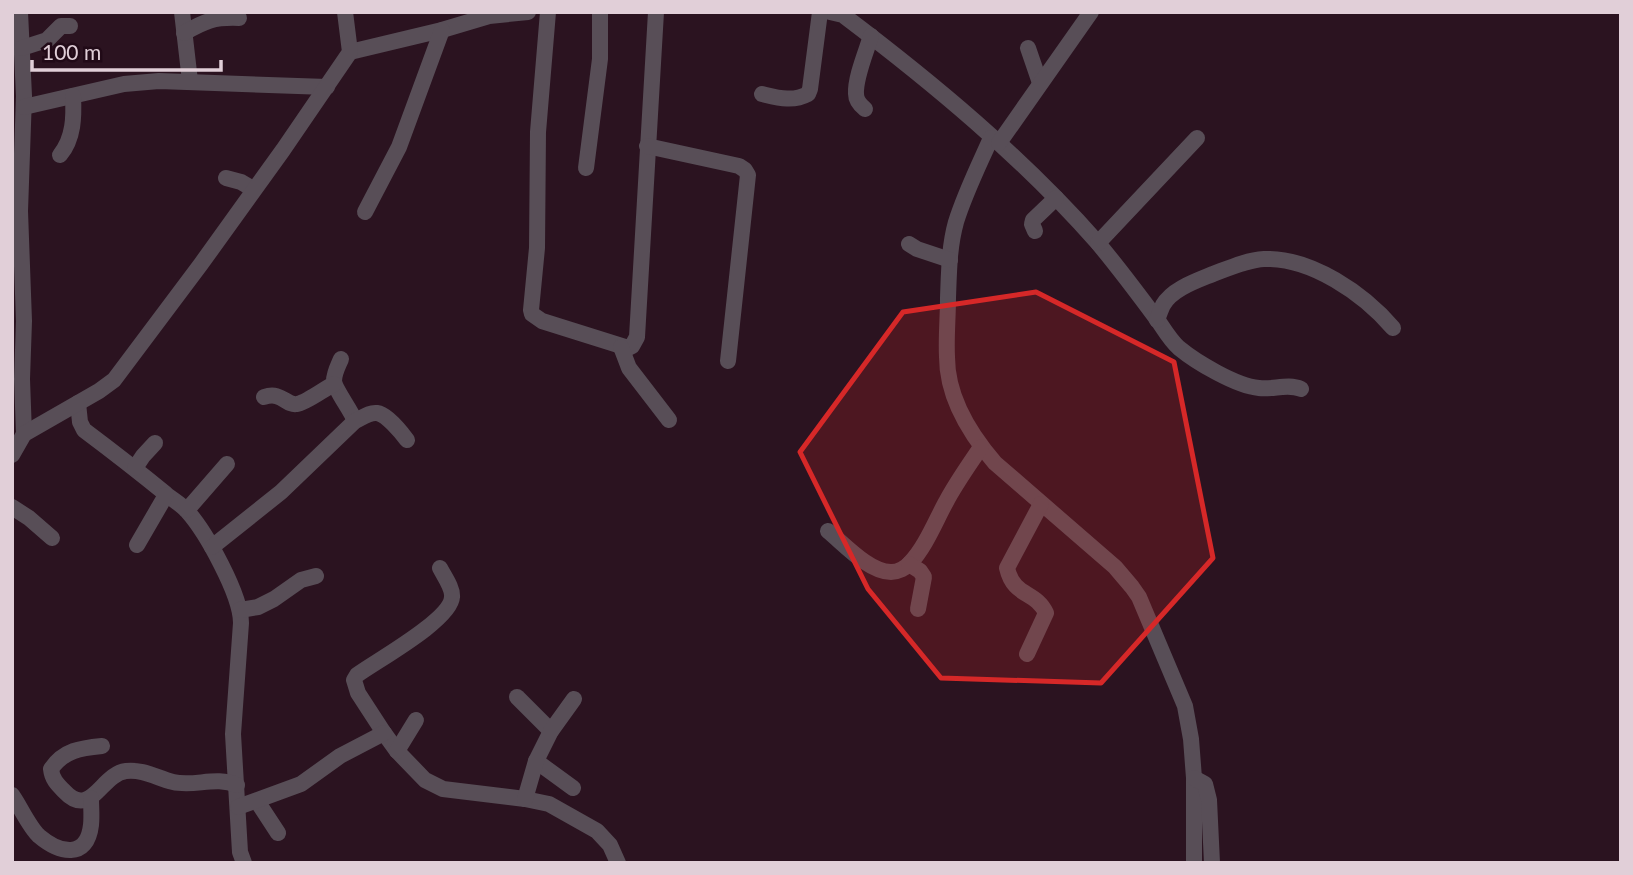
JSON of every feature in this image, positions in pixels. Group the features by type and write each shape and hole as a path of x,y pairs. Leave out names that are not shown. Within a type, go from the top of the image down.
{"street":[{"path":"20,12 22,48 16,210 24,434"},
{"path":"182,12 190,81"},
{"path":"12,455 24,434 114,380 194,274 350,51 345,12"},
{"path":"350,51 442,30 489,14 528,12"},
{"path":"548,12 538,132 537,248 531,310 532,314 542,321 628,348 637,337 656,12"},
{"path":"586,168 600,59 600,12"},
{"path":"762,94 794,99 808,94 820,12"},
{"path":"1091,12 995,141 956,223 950,260 947,359 950,385 960,411 981,447 995,463 1115,567 1139,597 1185,706 1194,778 1194,863"},
{"path":"839,13 871,36 995,141 1056,198 1098,243 1176,346 1219,373 1253,388 1301,389"},
{"path":"184,33 205,21 223,17 239,18"},
{"path":"22,48 47,40 61,26 70,26"},
{"path":"365,212 399,148 442,30"},
{"path":"865,109 858,103 856,95 871,36"},
{"path":"1028,48 1040,83"},
{"path":"20,99 73,96 124,84 159,81 327,87"},
{"path":"60,155 69,142 74,113 73,96"},
{"path":"1098,243 1197,138"},
{"path":"647,146 739,166 748,175 728,361"},
{"path":"226,178 253,189"},
{"path":"1035,231 1033,220 1056,198"},
{"path":"909,244 950,260"},
{"path":"1157,320 1164,303 1180,289 1240,264 1264,259 1315,269 1337,281 1375,310 1393,328"},
{"path":"621,347 629,368 669,420"},
{"path":"341,359 334,384 355,421"},
{"path":"264,397 278,396 290,404 298,404 334,384"},
{"path":"78,403 80,422 84,430 187,510 212,547 231,584 240,610 241,623 233,734 240,852 244,863"},
{"path":"212,547 281,492 355,421 377,413 384,416 407,440"},
{"path":"135,468 155,443"},
{"path":"828,531 876,569 890,572 899,570 909,564 919,551 981,447"},
{"path":"187,510 227,464"},
{"path":"137,545 166,495"},
{"path":"1027,654 1046,613 1036,600 1017,589 1007,568 1041,504"},
{"path":"12,507 29,517 52,538"},
{"path":"909,564 924,577 918,609"},
{"path":"440,568 453,596 450,606 439,619 357,675 354,680 358,693 397,751 425,780 443,789 549,804 597,831 610,845 618,863"},
{"path":"240,610 258,607 301,580 316,576"},
{"path":"517,697 551,731"},
{"path":"525,799 536,761 551,731 573,699"},
{"path":"397,751 416,720"},
{"path":"238,807 306,782 340,756 384,733"},
{"path":"102,746 80,748 67,753 57,760 51,769 52,778 75,800 91,798 112,777 124,771 138,771 174,782 222,781 237,785"},
{"path":"536,761 573,788"},
{"path":"1194,778 1205,784 1209,800 1212,863"},
{"path":"12,794 39,836 57,848 68,851 78,849 90,830 91,798"},
{"path":"257,801 278,833"}],"highlighted area":[{"path":"1036,292 1174,362 1213,558 1101,683 941,678 868,589 800,452 903,312"}]}
